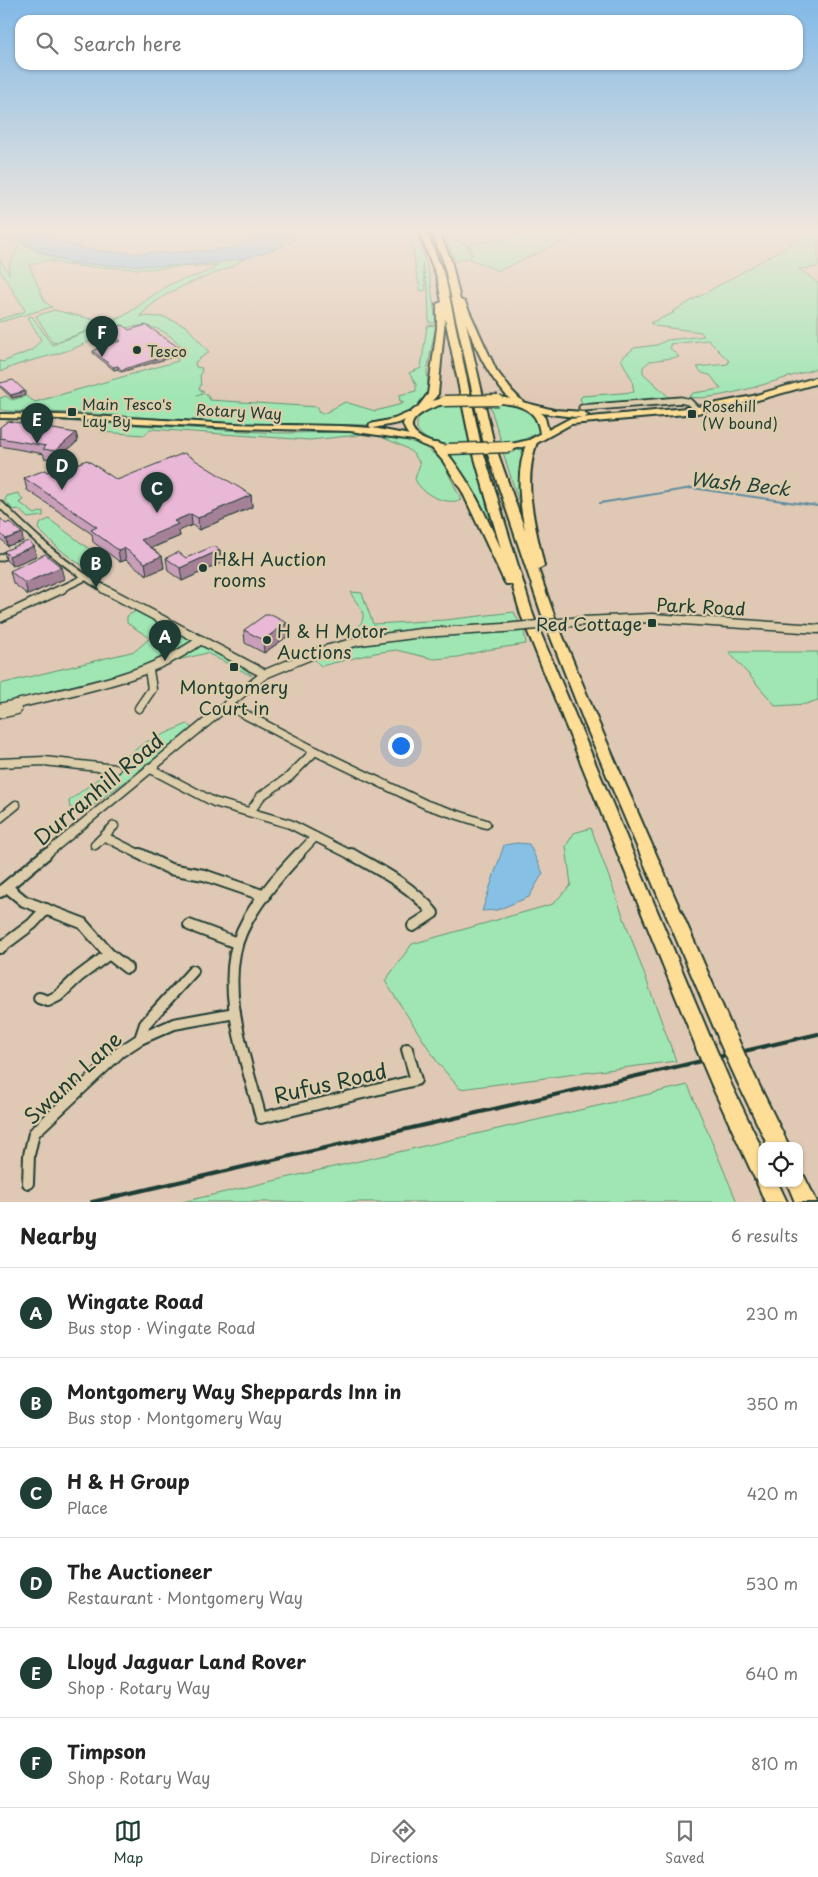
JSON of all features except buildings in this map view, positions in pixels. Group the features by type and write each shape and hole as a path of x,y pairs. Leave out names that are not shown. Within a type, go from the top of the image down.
{"highway":[{"path":"423,407 433,394 442,328 444,286"},
{"path":"447,286 488,440 548,614 596,733 727,1038 777,1142"},
{"path":"447,286 475,442 527,615"},
{"path":"450,286 507,394 519,403 531,408 554,413 584,415 695,407 818,374"},
{"path":"519,403 498,400 444,401 423,407 411,414 408,424 410,432 417,439 435,446 449,449 510,447 532,442 561,425 576,421 754,398 818,380"},
{"path":"531,408 540,416 545,425 544,434"},
{"path":"532,442 526,454 526,504 548,614"},
{"path":"435,446 447,456 458,475 527,615 704,1044 758,1163"},
{"path":"769,1187 776,1202"},
{"path":"799,1187 806,1202"}],"main road":[{"name":"Rotary Way","path":"357,428 389,423 411,414"},
{"name":"Rotary Way","path":"0,416 119,418 246,426 357,428 382,430 417,439"}],"street":[{"path":"582,408 681,400 688,401 695,407"},
{"path":"1,508 37,541 86,577 265,674"},
{"path":"30,544 37,541"},
{"path":"0,558 22,548"},
{"path":"0,618 86,577"},
{"name":"Park Road","path":"504,628 583,621 652,618 818,629"},
{"name":"Durranhill Road","path":"4,889 265,674 302,658 341,646 405,634 504,628"},
{"path":"0,708 148,670 201,640"},
{"path":"140,708 152,689 148,670"},
{"path":"0,714 17,710 16,704"},
{"path":"228,705 315,751 428,805 486,824"},
{"path":"250,812 261,796 289,777 315,751"},
{"path":"0,763 63,761 116,770"},
{"path":"149,768 176,784 224,806 289,824 404,886 430,906 433,913 413,926"},
{"path":"0,818 16,805"},
{"path":"94,845 105,837 114,826"},
{"path":"105,837 170,869 204,875 265,896"},
{"name":"Rufus Road","path":"315,837 265,896 246,922 237,943 234,959 235,1013 261,1118 416,1080 407,1049"},
{"path":"4,889 24,901 82,923 109,954 127,968"},
{"path":"0,948 32,924 46,909"},
{"path":"189,925 237,943"},
{"path":"38,998 48,1001 58,996 78,977 109,954"},
{"path":"140,1039 145,1024 193,971"},
{"name":"Swann Lane","path":"28,1183 29,1155 34,1133 120,1052 140,1039 174,1024 235,1013"}],"green space":[{"path":"10,286 38,286 45,302 52,307 0,322 0,319 24,312 25,310"},
{"path":"167,286 184,286 161,298 140,316 164,317 186,326 209,352 195,362 196,367 202,368 199,389 204,392 197,395 207,394 210,400 318,407 318,412 323,414 345,402 375,411 402,404 404,402 400,401 399,395 416,391 416,384 409,373 421,368 427,326 436,325 427,371 428,386 432,390 422,405 408,413 394,420 370,425 259,425 78,413 5,411 0,409 0,398 6,396 12,400 26,396 35,402 178,361 176,356 181,346 167,334 154,328 140,326 112,332 69,350 17,365 0,372 0,361 3,362 32,350 41,340 28,317 32,316 52,345 96,328 53,343 36,316 54,310 95,320 120,317 108,324 124,316"},
{"path":"420,286 425,286 426,290 421,291"},
{"path":"427,286 431,286 436,323 429,323"},
{"path":"717,286 818,286 818,368 734,393 701,398 689,397 693,393 721,389 710,375 702,373 697,367 728,364 729,361 708,340 670,344 670,348 679,357 650,361 643,367 643,373 671,399 687,404 586,410 580,399 582,396 634,392 632,380 621,359 634,348 657,345 667,340 704,336 701,332 655,326 650,323 674,313 672,312"},
{"path":"489,403 518,405 534,411 542,431 519,442 502,444"},
{"path":"461,404 471,445 435,442 424,437 417,428 419,417 428,409 441,405"},
{"path":"63,421 279,433 363,432 359,435 310,440 150,429 145,435 100,432 105,424"},
{"path":"388,435 422,445 442,460 461,500 441,500 423,490 415,479 420,464 417,459 409,450 383,438"},
{"path":"527,447 523,456 520,475 521,496 526,525 503,452 515,452 515,449"},
{"path":"448,453 473,453 491,523 452,456"},
{"path":"18,493 23,500 19,502 35,514 43,511 43,516 28,518 18,509 13,510 5,500 7,496"},
{"path":"49,519 112,566 104,570 94,570 84,566 63,552 38,529 41,523"},
{"path":"351,592 362,593 373,624 445,620 514,612 519,622 393,632 355,637 354,635 361,623 363,613"},
{"path":"136,611 243,666 252,676 207,653 0,703 0,684 135,651 150,638 127,623 127,616"},
{"path":"524,630 526,644 486,650 458,657 434,659 396,650 321,666 314,659 319,655 344,649 395,640"},
{"path":"729,652 818,652 818,700 806,704 776,706"},
{"path":"187,724 193,729 86,811 70,808 69,801 144,743"},
{"path":"591,828 676,1061 460,1089 438,1063 385,981 412,944 553,904 571,885 566,846 574,833"},
{"path":"688,1085 737,1202 182,1202"}],"water":[{"path":"529,844 543,873 529,897 497,910 482,911 504,845"}],"waterway":[{"name":"Wash Beck","path":"600,503 692,488 818,506"}],"railway":[{"path":"92,1202 818,1034"}],"place":[{"name":"Tesco","path":"137,350"},
{"name":"Timpson","path":"102,357"},
{"name":"Main Tesco's Lay By","path":"72,412"},
{"name":"Rosehill (W bound)","path":"692,414"},
{"name":"Lloyd Jaguar Land Rover","path":"37,444"},
{"name":"The Auctioneer","path":"62,490"},
{"name":"H & H Group","path":"157,513"},
{"name":"H&H Auction rooms","path":"203,568"},
{"name":"Montgomery Way Sheppards Inn in","path":"96,588"},
{"name":"Red Cottage","path":"652,623"},
{"name":"H & H Motor Auctions","path":"267,640"},
{"name":"Wingate Road","path":"165,661"},
{"name":"Montgomery Court in","path":"234,667"}]}
